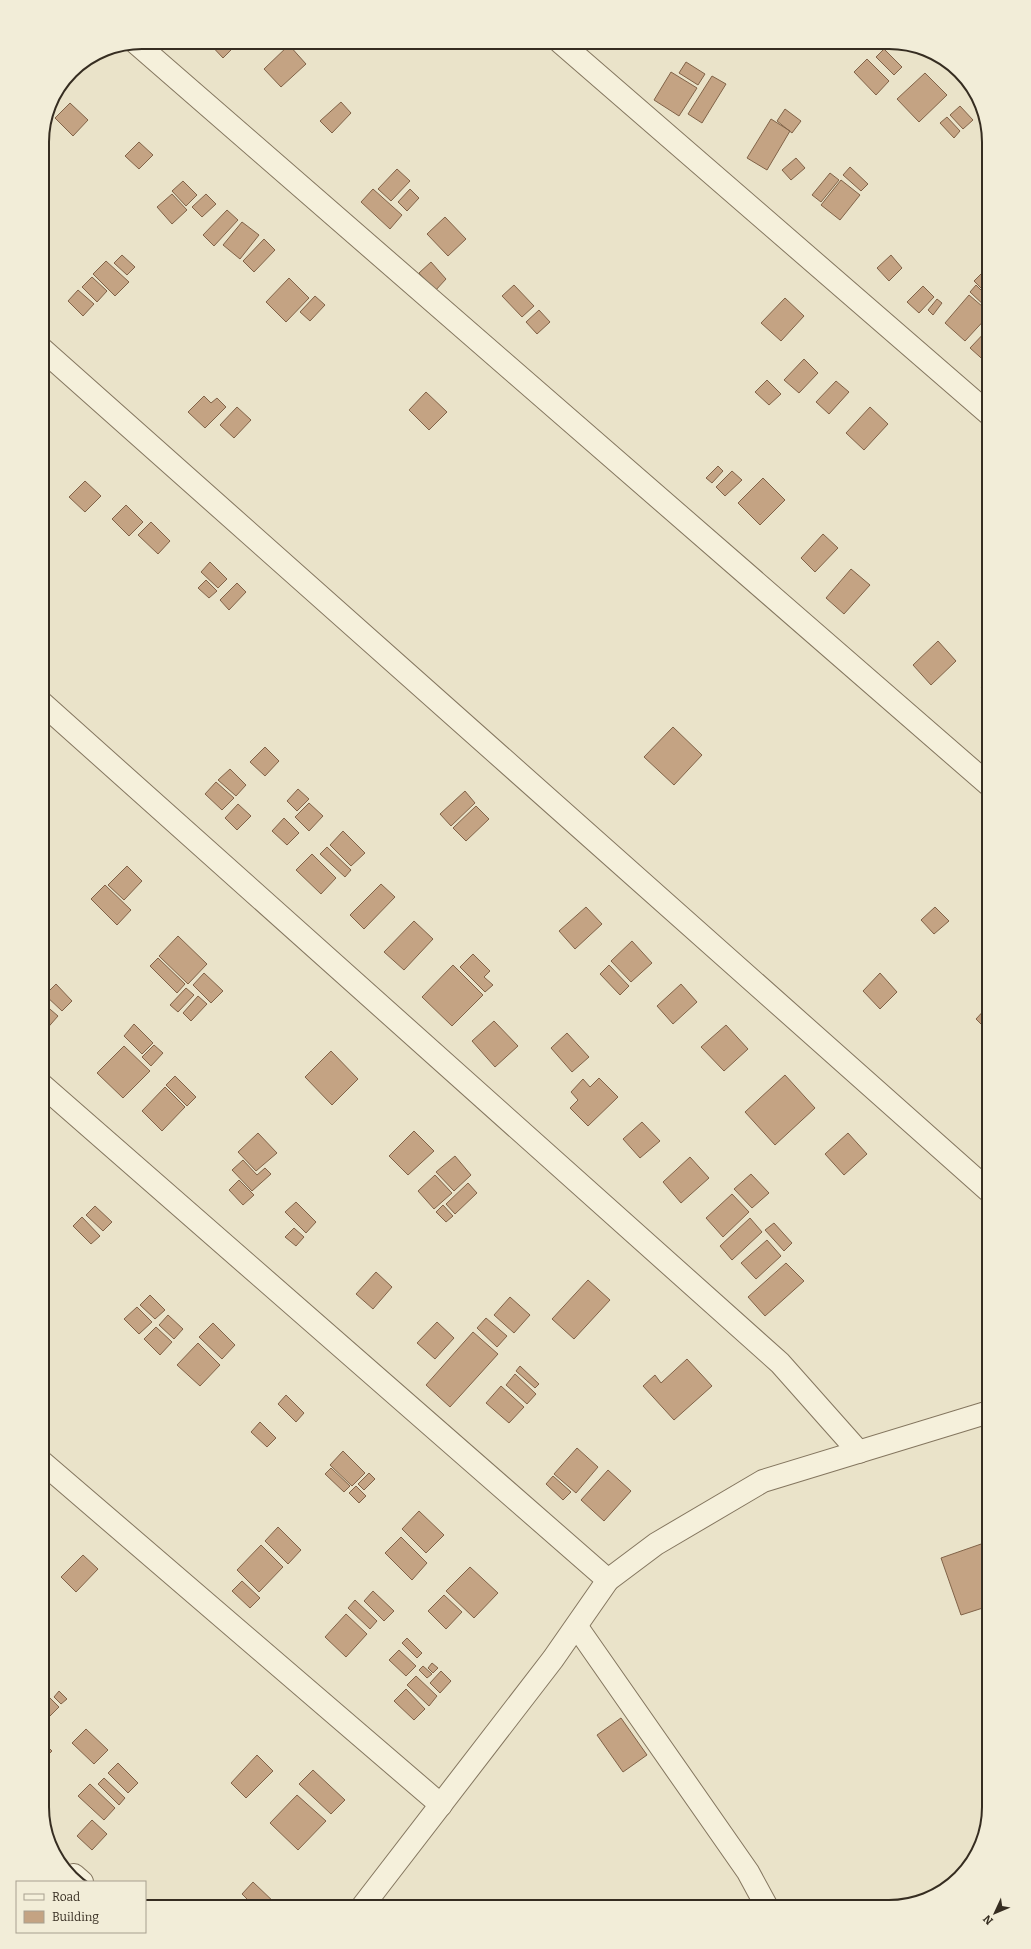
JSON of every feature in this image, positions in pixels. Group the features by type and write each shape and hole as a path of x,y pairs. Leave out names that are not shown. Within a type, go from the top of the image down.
{"street":[{"path":"143,49 982,779"},
{"path":"568,49 982,408"},
{"path":"49,355 982,1185"},
{"path":"49,709 780,1364 859,1452"},
{"path":"49,1091 608,1580"},
{"path":"367,1900 576,1627 608,1580 656,1544 763,1481 982,1414"},
{"path":"49,1468 441,1805"},
{"path":"576,1627 748,1872 763,1900"}],"building":[{"path":"215,49 232,49 223,58"},
{"path":"285,49 293,49 306,64 281,87 264,69"},
{"path":"884,49 902,67 894,75 876,57"},
{"path":"867,59 889,81 876,95 854,72"},
{"path":"686,62 705,74 698,85 679,73"},
{"path":"671,72 697,88 679,116 654,100"},
{"path":"925,73 947,95 919,122 897,99"},
{"path":"712,76 726,84 702,123 688,114"},
{"path":"341,102 351,113 332,133 320,121"},
{"path":"70,103 88,120 73,136 55,118"},
{"path":"960,106 973,120 963,129 950,115"},
{"path":"785,109 801,121 792,133 777,121"},
{"path":"947,117 960,131 954,138 940,123"},
{"path":"771,119 790,131 767,170 747,158"},
{"path":"139,142 153,155 139,169 125,156"},
{"path":"796,158 805,168 791,180 782,170"},
{"path":"850,167 868,184 861,191 843,175"},
{"path":"397,169 410,181 391,201 378,189"},
{"path":"830,173 839,180 821,202 812,195"},
{"path":"841,180 860,195 840,220 821,205"},
{"path":"183,181 197,195 186,206 172,191"},
{"path":"373,189 402,215 390,229 361,202"},
{"path":"410,189 419,198 407,211 398,202"},
{"path":"172,194 187,210 172,224 157,207"},
{"path":"206,194 216,204 202,217 192,207"},
{"path":"227,210 238,220 214,246 203,235"},
{"path":"445,217 466,239 448,256 427,234"},
{"path":"242,222 259,235 240,259 223,245"},
{"path":"264,239 275,250 254,272 243,261"},
{"path":"122,255 135,267 127,275 114,263"},
{"path":"891,255 902,268 889,281 877,268"},
{"path":"106,261 129,282 115,296 93,274"},
{"path":"431,262 446,279 435,291 419,273"},
{"path":"982,273 982,289 974,281"},
{"path":"92,277 107,291 97,302 82,287"},
{"path":"289,278 309,298 286,322 266,302"},
{"path":"514,285 534,306 522,317 502,296"},
{"path":"976,285 982,291 982,303 970,292"},
{"path":"923,286 934,297 919,313 907,302"},
{"path":"78,290 94,304 83,316 68,301"},
{"path":"969,295 982,306 982,323 965,341 945,323"},
{"path":"315,296 325,305 310,321 300,312"},
{"path":"785,298 804,316 781,341 761,323"},
{"path":"937,299 942,303 933,315 928,310"},
{"path":"539,310 550,322 537,334 526,322"},
{"path":"982,335 982,359 970,348"},
{"path":"804,359 818,373 799,393 784,380"},
{"path":"767,380 781,394 769,405 755,392"},
{"path":"836,381 849,392 829,414 816,402"},
{"path":"426,392 447,412 429,430 409,410"},
{"path":"204,396 211,403 217,398 226,407 205,428 188,412"},
{"path":"237,407 251,420 234,438 220,425"},
{"path":"870,407 888,424 864,450 846,433"},
{"path":"718,466 723,471 712,483 706,478"},
{"path":"732,471 742,480 725,496 716,487"},
{"path":"763,478 785,500 760,525 738,503"},
{"path":"85,481 101,496 85,512 69,497"},
{"path":"126,505 143,522 129,536 112,519"},
{"path":"151,522 170,541 158,554 138,535"},
{"path":"823,534 838,548 815,572 801,558"},
{"path":"210,562 227,579 218,588 201,572"},
{"path":"851,569 870,585 844,614 826,598"},
{"path":"206,580 217,591 209,598 198,588"},
{"path":"237,583 246,592 229,610 220,600"},
{"path":"938,641 956,661 931,685 913,665"},
{"path":"673,727 702,755 674,785 644,757"},
{"path":"265,747 279,761 265,776 250,762"},
{"path":"230,769 246,785 236,796 218,780"},
{"path":"216,782 234,798 222,810 205,794"},
{"path":"298,789 309,799 297,811 287,801"},
{"path":"465,791 475,803 451,826 440,814"},
{"path":"309,803 323,816 309,831 295,817"},
{"path":"238,804 251,816 237,830 225,818"},
{"path":"476,806 489,819 466,841 453,828"},
{"path":"284,818 299,833 287,845 272,831"},
{"path":"343,831 365,853 351,866 330,845"},
{"path":"327,847 351,870 345,877 320,854"},
{"path":"312,854 336,878 321,894 296,870"},
{"path":"127,866 142,881 124,900 108,885"},
{"path":"381,884 395,897 364,929 350,915"},
{"path":"105,885 131,910 117,925 91,899"},
{"path":"586,907 602,924 575,949 559,931"},
{"path":"935,907 949,921 934,934 921,920"},
{"path":"414,921 433,939 404,970 384,952"},
{"path":"178,936 207,964 188,984 159,956"},
{"path":"632,941 652,963 631,982 611,961"},
{"path":"473,954 490,971 484,977 493,985 485,992 460,967"},
{"path":"158,958 185,984 177,993 150,966"},
{"path":"453,965 483,995 452,1026 422,997"},
{"path":"609,965 629,986 620,995 600,974"},
{"path":"204,973 223,991 211,1003 193,985"},
{"path":"880,973 897,992 880,1009 863,991"},
{"path":"56,984 72,1001 62,1011 49,999 49,991"},
{"path":"681,984 697,1002 673,1024 657,1006"},
{"path":"186,988 194,995 178,1012 170,1005"},
{"path":"198,996 207,1004 191,1021 183,1013"},
{"path":"49,1008 58,1016 49,1026"},
{"path":"982,1013 982,1025 976,1019"},
{"path":"494,1021 518,1046 495,1067 472,1041"},
{"path":"134,1024 153,1043 142,1054 124,1036"},
{"path":"726,1025 748,1049 724,1071 701,1047"},
{"path":"567,1033 589,1057 572,1072 551,1048"},
{"path":"154,1045 163,1053 151,1066 142,1057"},
{"path":"124,1046 150,1071 123,1098 97,1073"},
{"path":"331,1051 358,1079 332,1105 305,1077"},
{"path":"785,1075 815,1108 775,1145 745,1112"},
{"path":"175,1076 196,1097 187,1106 166,1085"},
{"path":"599,1078 618,1097 588,1126 570,1108 578,1100 571,1092 583,1079 590,1087"},
{"path":"165,1087 185,1107 162,1131 142,1111"},
{"path":"642,1122 660,1141 640,1158 623,1139"},
{"path":"414,1131 434,1151 408,1175 389,1156"},
{"path":"258,1133 277,1153 256,1171 238,1152"},
{"path":"848,1133 867,1154 844,1175 825,1154"},
{"path":"455,1156 471,1175 454,1191 436,1172"},
{"path":"690,1157 709,1178 681,1203 663,1182"},
{"path":"243,1160 257,1175 265,1168 271,1174 252,1191 232,1170"},
{"path":"751,1174 769,1193 752,1208 734,1189"},
{"path":"435,1175 452,1193 434,1209 418,1191"},
{"path":"239,1180 254,1195 243,1205 229,1190"},
{"path":"468,1183 477,1193 455,1214 446,1204"},
{"path":"732,1194 749,1212 723,1237 706,1218"},
{"path":"296,1202 316,1222 306,1233 285,1212"},
{"path":"443,1205 453,1216 446,1222 436,1212"},
{"path":"95,1206 112,1222 103,1231 86,1215"},
{"path":"82,1217 100,1236 91,1244 73,1226"},
{"path":"750,1218 762,1232 732,1260 720,1246"},
{"path":"774,1223 792,1243 784,1251 765,1230"},
{"path":"294,1228 304,1237 296,1246 285,1237"},
{"path":"767,1240 781,1256 756,1279 741,1263"},
{"path":"786,1263 804,1281 765,1316 748,1297"},
{"path":"376,1272 392,1287 373,1309 356,1294"},
{"path":"588,1280 610,1300 574,1339 552,1319"},
{"path":"150,1295 165,1310 155,1319 140,1305"},
{"path":"510,1297 530,1315 514,1333 494,1315"},
{"path":"137,1307 152,1322 139,1334 124,1319"},
{"path":"168,1315 183,1329 174,1339 159,1325"},
{"path":"486,1318 507,1336 497,1347 477,1328"},
{"path":"437,1322 454,1338 435,1359 417,1343"},
{"path":"213,1323 235,1345 222,1359 199,1337"},
{"path":"156,1327 172,1342 160,1355 144,1339"},
{"path":"473,1332 498,1354 450,1407 426,1385"},
{"path":"198,1343 220,1365 200,1386 177,1365"},
{"path":"687,1359 712,1386 674,1420 643,1386 655,1375 661,1383"},
{"path":"520,1366 539,1384 535,1388 516,1371"},
{"path":"515,1374 536,1394 527,1404 506,1385"},
{"path":"501,1386 524,1407 509,1423 486,1403"},
{"path":"286,1395 304,1413 296,1422 278,1404"},
{"path":"260,1422 276,1438 267,1447 251,1432"},
{"path":"577,1448 598,1467 576,1493 554,1474"},
{"path":"343,1451 365,1473 352,1486 330,1465"},
{"path":"331,1468 350,1486 344,1492 325,1474"},
{"path":"608,1470 631,1491 604,1521 581,1500"},
{"path":"369,1473 375,1479 364,1490 358,1484"},
{"path":"553,1476 571,1492 563,1500 546,1484"},
{"path":"356,1486 366,1496 359,1503 349,1493"},
{"path":"419,1511 444,1535 426,1553 402,1529"},
{"path":"278,1527 301,1550 288,1564 265,1541"},
{"path":"401,1537 427,1563 412,1580 385,1553"},
{"path":"982,1544 982,1608 961,1615 941,1558"},
{"path":"261,1545 283,1567 259,1592 237,1570"},
{"path":"83,1555 98,1569 76,1592 61,1577"},
{"path":"470,1567 498,1593 474,1618 446,1591"},
{"path":"242,1581 260,1598 250,1608 232,1591"},
{"path":"373,1591 394,1611 384,1621 364,1601"},
{"path":"444,1595 462,1612 446,1629 428,1611"},
{"path":"355,1600 377,1621 370,1629 348,1608"},
{"path":"346,1614 367,1634 346,1657 325,1637"},
{"path":"407,1638 422,1653 417,1658 402,1643"},
{"path":"399,1650 416,1666 406,1676 389,1660"},
{"path":"432,1663 438,1668 433,1673 428,1668"},
{"path":"423,1666 432,1674 427,1678 419,1670"},
{"path":"441,1671 451,1681 440,1693 430,1683"},
{"path":"416,1676 437,1696 429,1706 407,1685"},
{"path":"406,1689 425,1709 414,1720 394,1701"},
{"path":"59,1691 67,1699 61,1704 54,1697"},
{"path":"49,1697 59,1707 49,1717"},
{"path":"621,1718 647,1755 623,1772 597,1735"},
{"path":"86,1729 108,1750 94,1764 72,1743"},
{"path":"257,1755 273,1771 246,1798 231,1783"},
{"path":"118,1763 138,1783 128,1793 108,1773"},
{"path":"313,1770 345,1800 331,1814 299,1784"},
{"path":"104,1778 125,1798 119,1805 98,1784"},
{"path":"90,1784 115,1808 104,1820 78,1796"},
{"path":"297,1795 326,1821 298,1850 270,1823"},
{"path":"92,1820 107,1834 92,1850 77,1836"},
{"path":"253,1882 272,1900 248,1900 242,1894"}]}
